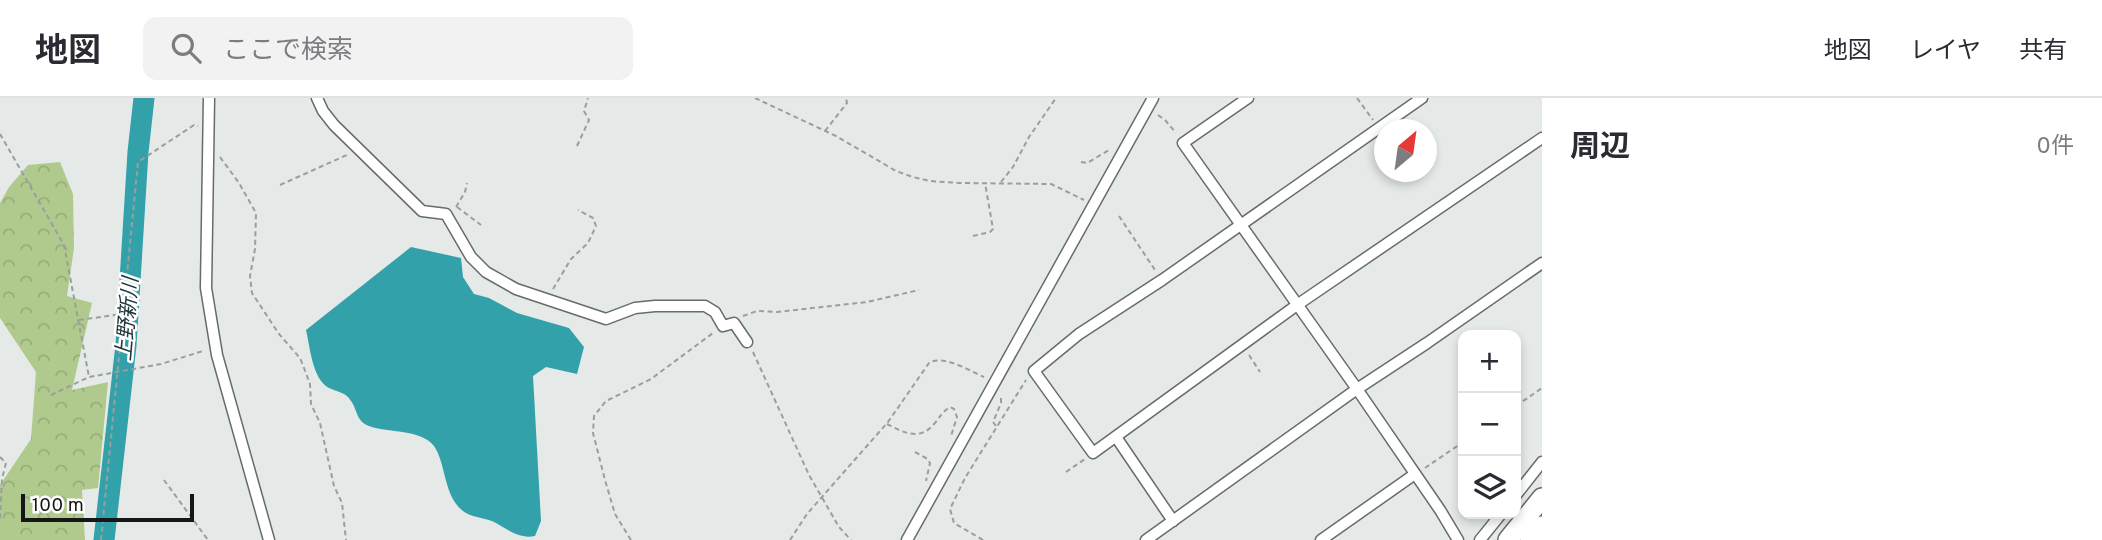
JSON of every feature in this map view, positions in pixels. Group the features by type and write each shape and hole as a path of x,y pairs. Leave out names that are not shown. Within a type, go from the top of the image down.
{"highway":[{"path":"1508,540 1542,498"},
{"path":"1530,540 1542,526"}],"street":[{"path":"209,98 206,288 216,347 269,540"},
{"path":"317,98 334,125 422,211 446,214 471,257 486,272 516,289 606,319 645,307 705,306 715,312 723,326 734,323 747,342"},
{"path":"1248,98 1183,143 1357,389 1458,540"},
{"path":"1394,119 1422,98"},
{"path":"907,540 1150,103"},
{"path":"1374,133 1079,334 1034,371 1093,453 1297,305 1542,138"},
{"path":"1146,540 1357,389 1542,262"},
{"path":"1116,437 1173,521"},
{"path":"1521,489 1542,462"},
{"path":"1321,540 1415,474"},
{"path":"1480,540 1497,519"}],"path":[{"path":"577,146 589,120 584,111 588,98"},
{"path":"755,98 836,136 896,171 913,177 930,181 1051,184 1062,187 1093,205"},
{"path":"825,132 847,103 846,98"},
{"path":"1000,183 1056,98"},
{"path":"1357,98 1374,121"},
{"path":"1150,103 1183,143"},
{"path":"101,540 138,162 194,125 208,129"},
{"path":"0,134 64,245 89,377"},
{"path":"1082,162 1087,163 1100,157 1114,146"},
{"path":"280,185 359,149"},
{"path":"208,150 218,154 239,183 256,214 255,249 250,276 252,293 279,334 300,358 307,376 311,404 320,423 334,486 342,503 346,540"},
{"path":"446,214 456,206 467,183"},
{"path":"973,236 993,229 985,183"},
{"path":"456,206 481,225"},
{"path":"541,298 557,286 565,267 588,243 596,226 593,218 578,210"},
{"path":"1119,216 1162,280"},
{"path":"734,323 748,313 757,311 776,312 867,302 919,290"},
{"path":"78,320 123,314"},
{"path":"631,540 615,514 593,433 594,416 607,401 651,379 723,326"},
{"path":"747,342 822,496 839,527 851,540"},
{"path":"1242,346 1260,372"},
{"path":"51,395 89,377 117,373 216,347"},
{"path":"790,540 807,514 886,424 933,360 941,360 1000,382 1001,403 993,422 997,427"},
{"path":"983,540 954,523 950,509 965,478 1034,371"},
{"path":"1521,403 1542,388"},
{"path":"886,424 909,434 921,434 933,426 950,407 954,409 957,417 950,440"},
{"path":"1415,474 1458,445"},
{"path":"915,452 930,463 925,488 927,501"},
{"path":"1066,472 1093,453"},
{"path":"0,457 6,463 2,479 0,519"},
{"path":"164,480 208,540"}],"green space":[{"path":"60,162 73,194 74,248 67,296 92,303 72,390 108,382 98,488 82,490 85,540 0,540 0,485 31,439 36,372 0,318 0,203 9,187 28,165"}],"water":[{"path":"411,247 461,258 463,277 474,294 489,298 517,313 569,328 584,347 577,374 546,367 533,376 541,521 535,536 520,535 492,521 466,513 449,491 434,446 421,437 365,424 359,419 349,398 323,384 315,370 306,330"}],"waterway":[{"name":"上野新川","path":"104,540 126,345 144,98"}]}
